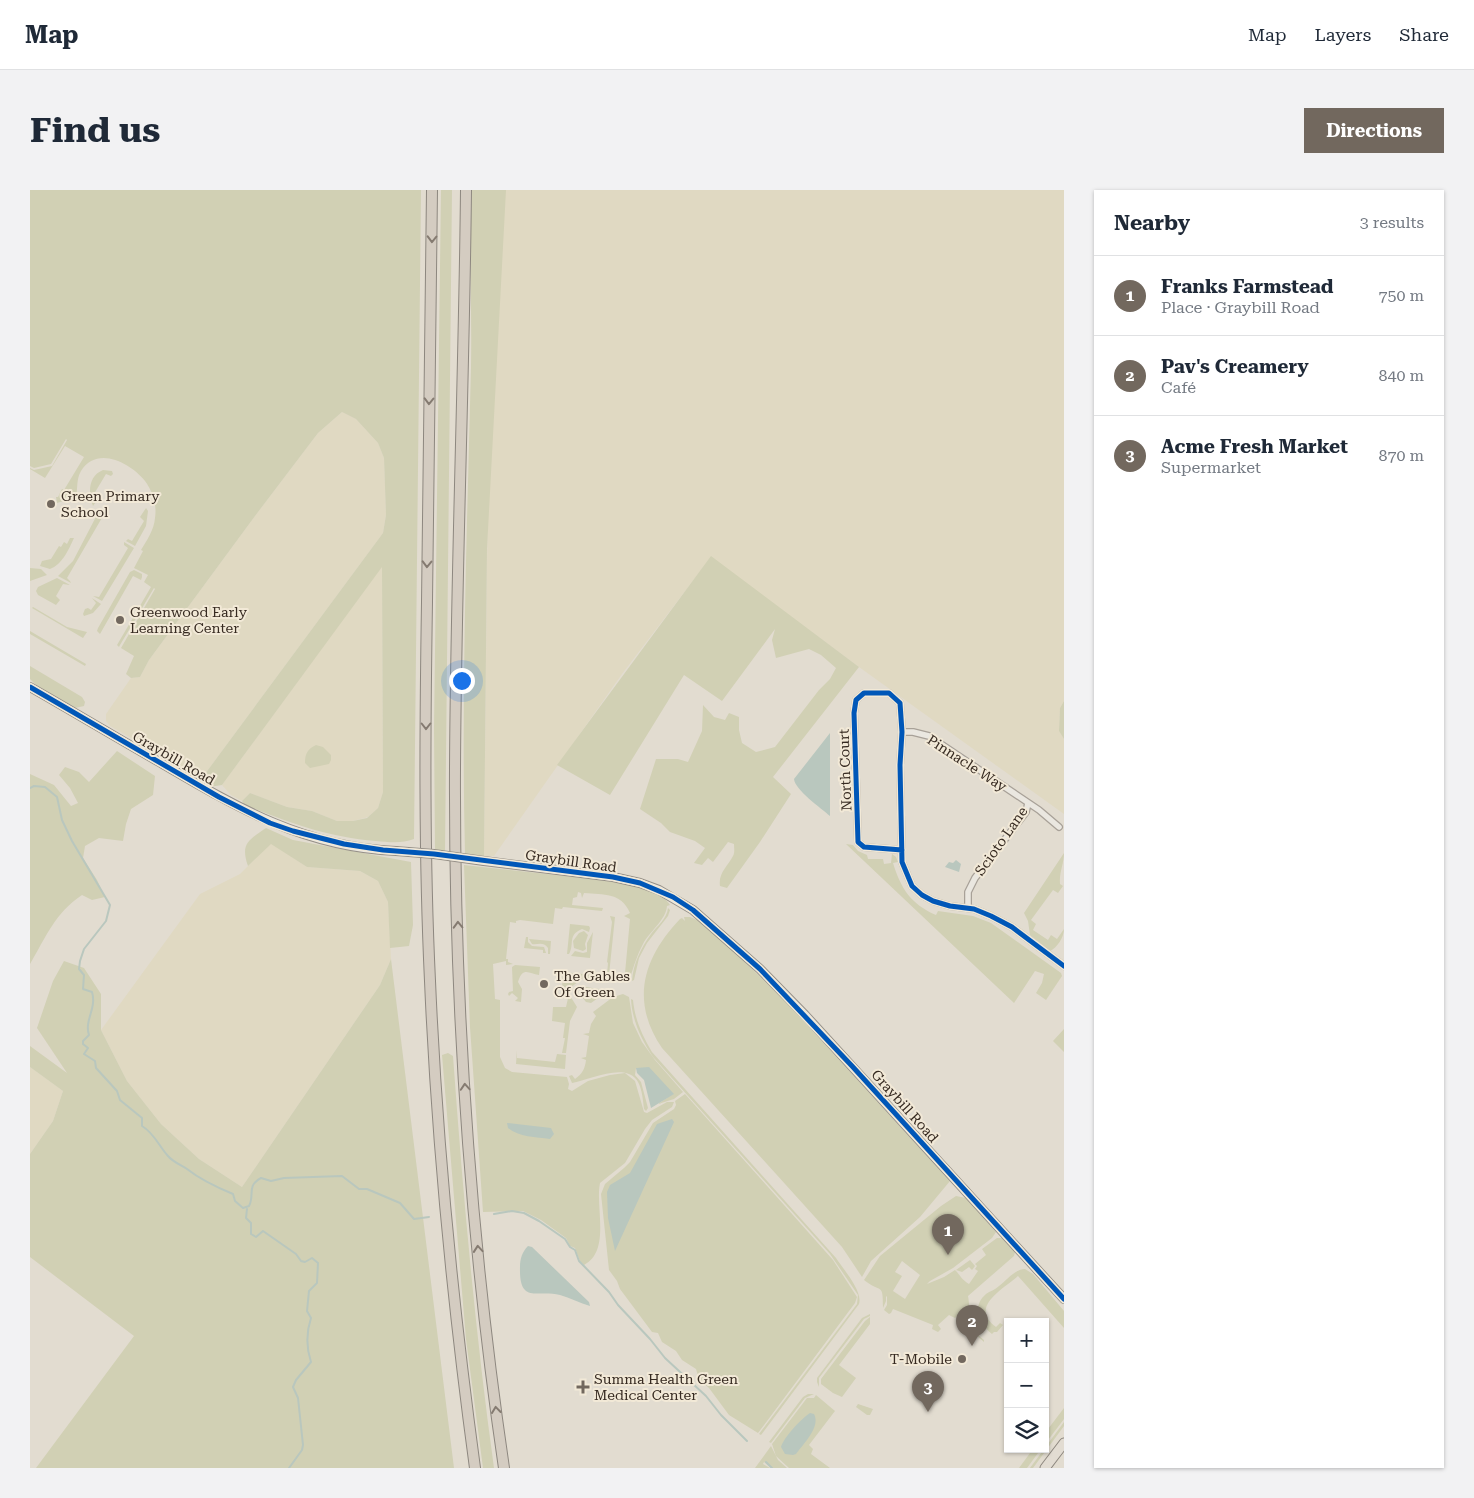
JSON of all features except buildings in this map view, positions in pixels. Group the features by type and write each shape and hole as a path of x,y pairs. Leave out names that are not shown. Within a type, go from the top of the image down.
{"highway":[{"path":"432,190 426,709 430,978 446,1223 463,1386 475,1468"},
{"path":"466,190 457,579 455,770 457,906 464,1075 472,1187 503,1465"}],"main road":[{"path":"1045,1468 1064,1443"}],"street":[{"name":"Graybill Road","path":"30,687 219,797 270,823 315,838 344,844 614,877 659,890 693,910 760,969 806,1015 1064,1299"},
{"name":"North Court","path":"902,850 864,847 858,842 854,713 856,700 864,693 889,693 900,703 902,732 900,765 902,850 904,868 912,886 922,895 933,901 950,906 968,908 991,916 1012,927 1064,966"},
{"name":"Pinnacle Way","path":"902,732 913,732 929,736 1028,803 1059,827"},
{"name":"Scioto Lane","path":"968,908 968,892 975,878 1026,812 1028,803"}],"shaded area":[{"path":"505,190 1064,190 1064,701 1060,708 1059,731 1064,739 1064,814 859,667 711,557 622,674 494,856 484,856 488,470"},
{"path":"342,412 356,419 378,443 384,458 386,515 383,533 202,778 110,726 106,721 106,714 131,678 140,677 149,660 318,433"},
{"path":"382,566 383,792 378,808 368,817 353,821 337,821 312,811 287,807 250,793 242,801 231,795 222,785"},
{"path":"830,733 830,816 803,793 794,779"},
{"path":"271,843 307,867 360,871 378,881 388,902 391,959 380,985 242,1187 199,1159 161,1124 127,1081 101,1030 200,894 240,874"},
{"path":"956,860 961,864 959,872 945,867 949,862 953,863"},
{"path":"30,1067 63,1091 53,1121 30,1154"},
{"path":"649,1067 674,1094 651,1108 644,1080 637,1073 636,1068"},
{"path":"672,1119 674,1122 615,1251 608,1218 607,1192 610,1185 630,1173 657,1124"},
{"path":"507,1123 551,1128 554,1134 550,1139 522,1135 508,1128"},
{"path":"528,1246 532,1247 589,1302 590,1306 560,1295 526,1291 520,1279 520,1264 523,1253"},
{"path":"810,1413 814,1414 816,1419 810,1435 796,1454 785,1454 781,1447 786,1438"}],"green space":[{"path":"30,190 421,190 414,839 404,842 390,842 325,833 245,805 242,801 250,793 287,807 312,811 337,821 353,821 367,818 378,808 383,792 382,567 222,785 209,787 202,782 202,778 383,533 386,515 384,458 378,443 356,419 342,412 318,433 149,660 140,677 131,678 126,674 134,656 121,648 154,588 119,647 117,645 151,587 144,582 148,575 134,568 153,527 155,503 150,490 139,474 123,463 105,458 96,459 88,463 81,471 76,497 57,503 56,497 58,497 62,489 64,490 84,457 65,446 45,478 30,469 34,470 52,466 67,440 51,464 34,468 30,466"},
{"path":"441,190 452,190 445,852 435,851 434,728"},
{"path":"472,190 506,190 487,549 484,856 465,854 464,671 471,367"},
{"path":"103,470 112,471 113,474 111,476 106,474 94,494 98,499 93,506 90,496 90,485 94,476"},
{"path":"146,508 148,511 146,526 135,546 126,541 128,539 132,541 144,521 140,517"},
{"path":"99,511 110,517 103,516 67,578 71,583 58,576 73,561"},
{"path":"70,538 74,538 65,556 58,564 50,569 40,566 42,561 51,559 59,546 61,547 64,542 67,544"},
{"path":"124,542 134,548 102,601 93,596 99,597 128,548 124,545"},
{"path":"711,556 859,667 773,777 791,794 727,888 720,886 720,877 734,855 734,844 728,842 713,862 708,858 702,865 694,863 705,848 695,841 670,832 661,823 640,809 656,759 678,759 688,762 702,731 703,705 714,717 725,720 729,713 739,717 742,743 756,752 775,747 819,690 830,679 836,668 821,655 809,649 776,658 772,640 775,629 722,701 684,675 610,795 557,765"},
{"path":"30,568 41,569 47,575 30,581"},
{"path":"134,570 142,574 141,580 133,576 100,634 97,631 98,628 130,572"},
{"path":"57,578 70,585 63,584 56,596 60,600 56,605 38,595 36,591 38,587"},
{"path":"92,598 101,604 93,613 84,616 85,609 91,610 96,603"},
{"path":"33,607 67,627 87,632 83,638"},
{"path":"30,631 86,664 85,666 30,634"},
{"path":"30,666 82,697 85,702 84,706 75,708 37,686 30,679"},
{"path":"1064,701 1064,739 1059,731 1060,708"},
{"path":"316,745 323,747 331,755 331,760 329,764 310,768 305,763 306,754"},
{"path":"117,751 155,776 153,795 131,809 123,841 99,838 85,846 83,858 105,897 92,900 82,895 73,902 52,926 30,964 30,774 54,785 71,806 78,803 70,788 59,775 65,767 79,772 89,782"},
{"path":"266,828 293,840 411,862 413,925 409,946 390,948 388,902 378,881 360,871 307,867 271,844 248,866 245,852 246,847 251,839"},
{"path":"846,844 853,845 858,851 867,855 868,859 883,859 884,864 891,863 892,854 896,857 898,862 893,863 908,895 927,911 936,915 938,911 973,916 991,923 1061,973 1062,976 1046,1000 1036,993 1042,983 1044,974 1035,971 1014,1003"},
{"path":"1064,853 1060,880 1060,884 1063,886 1058,893 1053,890 1031,920 1036,924 1033,930 1048,940 1051,935 1057,939 1064,929 1060,942 1050,951 1030,935 1028,921 1024,913"},
{"path":"464,865 619,882 654,892 670,905 667,906 661,921 643,944 630,978 619,976 620,973 625,973 630,919 624,916 630,913 626,906 622,901 611,896 584,893 582,898 581,893 578,892 577,897 573,898 572,905 603,908 602,911 563,907 562,909 555,908 553,924 520,920 516,921 516,923 510,922 506,959 513,964 506,965 506,961 493,964 495,999 500,1000 500,1057 505,1068 512,1072 567,1077 568,1089 572,1091 588,1081 625,1073 635,1081 644,1112 647,1113 667,1102 674,1102 672,1107 652,1120 625,1163 600,1183 600,1239 597,1250 584,1265 580,1261 575,1248 570,1246 566,1238 541,1220 523,1211 483,1212 470,1027"},
{"path":"668,908 670,910 668,916 647,943 639,958 634,980 632,981 634,968 641,951 651,934 664,919"},
{"path":"610,916 615,917 609,975 605,979 583,978 570,988 562,988 563,972 607,975 612,922"},
{"path":"684,917 697,920 733,950 788,1004 950,1181 920,1217 871,1261 862,1277 842,1247 662,1048 652,1031 646,1013 644,997 645,980 657,949 680,919 682,918 685,921"},
{"path":"570,924 589,926 590,928 589,932 582,929 574,934 571,950 567,954"},
{"path":"584,931 588,935 585,944 586,949 583,951 574,948 573,941 579,933"},
{"path":"593,932 590,958 571,956 575,951 587,952 587,943"},
{"path":"526,937 528,937 528,942 532,946 544,947 546,953 543,953 543,950 524,948"},
{"path":"529,939 551,941 550,954 548,954 546,946 532,944"},
{"path":"391,959 454,1468 36,1468 134,1336 30,1257 30,1154 53,1121 63,1091 30,1067 30,1046 67,1073 37,1028 53,981 64,961 84,968 101,994 101,1030 127,1081 161,1124 199,1159 242,1187 380,985"},
{"path":"515,965 540,967 539,975 524,972 520,977 518,982 522,989 521,1002 515,1001 518,998 512,993 509,996 508,994 513,991 512,967"},
{"path":"586,987 605,990 605,993 591,1003 586,1002 582,997 584,996 585,989 583,989"},
{"path":"569,994 577,1007 570,1021 566,1053 562,1053 565,1023 552,1021 553,1007 566,1007"},
{"path":"623,994 629,997 633,1023 642,1042 683,1092 674,1099 658,1104 673,1094 636,1068 635,1075 641,1082 648,1108 646,1111 638,1082 633,1076 617,1072 572,1083 569,1076 572,1075 575,1079 584,1069 586,1060 581,1058 586,1057 589,1036 583,1034 589,1033 591,1024 596,1016 593,1012 613,997"},
{"path":"631,999 633,1000 635,1014 645,1040 652,1052 836,1258 852,1280 858,1293 859,1304 761,1435 759,1434 857,1304 858,1295 830,1254 653,1057 638,1029"},
{"path":"1064,1029 1064,1052 1053,1041"},
{"path":"517,1050 517,1058 555,1062 557,1054 566,1055 565,1069 516,1064"},
{"path":"448,1053 453,1056 470,1262 494,1468 483,1468 466,1339 442,1055"},
{"path":"685,1094 833,1260 857,1297 855,1303 758,1433 729,1415 709,1388 699,1379 696,1369 682,1360 676,1351 662,1342 658,1333 652,1332 620,1289 609,1270 601,1194 605,1184 630,1162 653,1123 674,1109 675,1101"},
{"path":"956,1196 966,1198 996,1232 992,1238 953,1268 927,1284 955,1270 969,1284 978,1271 975,1269 977,1266 975,1264 986,1255 982,1249 997,1238 1002,1238 1015,1252 1014,1256 968,1296 971,1325 984,1342 973,1332 969,1337 961,1330 966,1324 958,1315 955,1318 949,1315 938,1325 941,1329 938,1332 932,1329 933,1325 893,1309 889,1314 884,1310 887,1305 887,1296 883,1308 880,1289 864,1280 880,1256","holes":["902,1261 920,1275 905,1299 893,1291 902,1276 895,1272"]},
{"path":"970,1260 975,1266 972,1270 969,1267 962,1272 956,1270"},
{"path":"1025,1269 1033,1274 1064,1311 1064,1328 1018,1276 997,1293 987,1306 986,1313 989,1320 996,1327 1000,1323 1003,1325 997,1332 992,1334 980,1320 978,1310 981,1299 1014,1273"},
{"path":"870,1314 870,1316 864,1319 819,1378 819,1387 817,1378 862,1318"},
{"path":"870,1317 870,1324 839,1365 856,1378 842,1397 821,1384 821,1379"},
{"path":"808,1394 814,1394 805,1398 771,1443 769,1442 803,1397"},
{"path":"816,1395 835,1411 809,1445 813,1449 811,1454 830,1468 789,1468 776,1456 772,1444 807,1398 814,1398"},
{"path":"858,1404 873,1409 870,1415 856,1407"},
{"path":"1064,1408 1064,1419 1049,1439 1049,1428"},
{"path":"1064,1422 1064,1426 1049,1446 1049,1442"},
{"path":"771,1446 778,1460 787,1468 771,1468 764,1462 763,1464 770,1468 755,1468"},
{"path":"1030,1453 1038,1453 1027,1468 1019,1468"},
{"path":"1041,1453 1044,1453 1033,1468 1030,1468"}],"waterway":[{"path":"30,788 34,786 45,787 57,797 62,820 72,841 110,905 106,921 84,949 80,961 79,969 84,975 83,989 92,992 93,998 88,1024 89,1035 83,1041 83,1044 88,1048 84,1054 95,1061 96,1068 117,1091 120,1100 142,1118 142,1126 153,1136 168,1156 203,1180 233,1194 235,1201 243,1208 249,1206 252,1187 261,1178 271,1181 284,1178 342,1176 359,1189 367,1189 400,1203 414,1219 429,1217"},
{"path":"247,1209 246,1218 251,1223 251,1234 256,1237 263,1231 296,1254 301,1261 305,1262 312,1258 318,1263 317,1283 309,1291 307,1311 311,1318 307,1340 311,1362 296,1380 293,1387 298,1398 303,1445 302,1450 289,1468"},
{"path":"494,1214 512,1211 524,1213 565,1239 570,1247 575,1250 579,1261 609,1292 618,1305 665,1358 706,1396 721,1415 747,1441"},
{"path":"766,1462 772,1468"}],"cycle path":[{"path":"30,687 219,797 270,823 293,831 344,844 383,850 434,854 613,877 640,883 673,897 693,910 760,969 852,1066 1064,1299"},
{"path":"902,850 864,847 858,842 854,713 856,700 864,693 889,693 900,703 902,732 900,765 902,862 912,886 922,895 933,901 950,906 974,909 1012,927 1064,966"}],"place":[{"name":"Green Primary School","path":"51,504"},
{"name":"Greenwood Early Learning Center","path":"120,620"},
{"name":"The Gables Of Green","path":"544,984"},
{"name":"Franks Farmstead","path":"948,1255"},
{"name":"Pav's Creamery","path":"972,1346"},
{"name":"T-Mobile","path":"962,1359"},
{"name":"Summa Health Green Medical Center","path":"583,1387"},
{"name":"Acme Fresh Market","path":"928,1412"}]}
